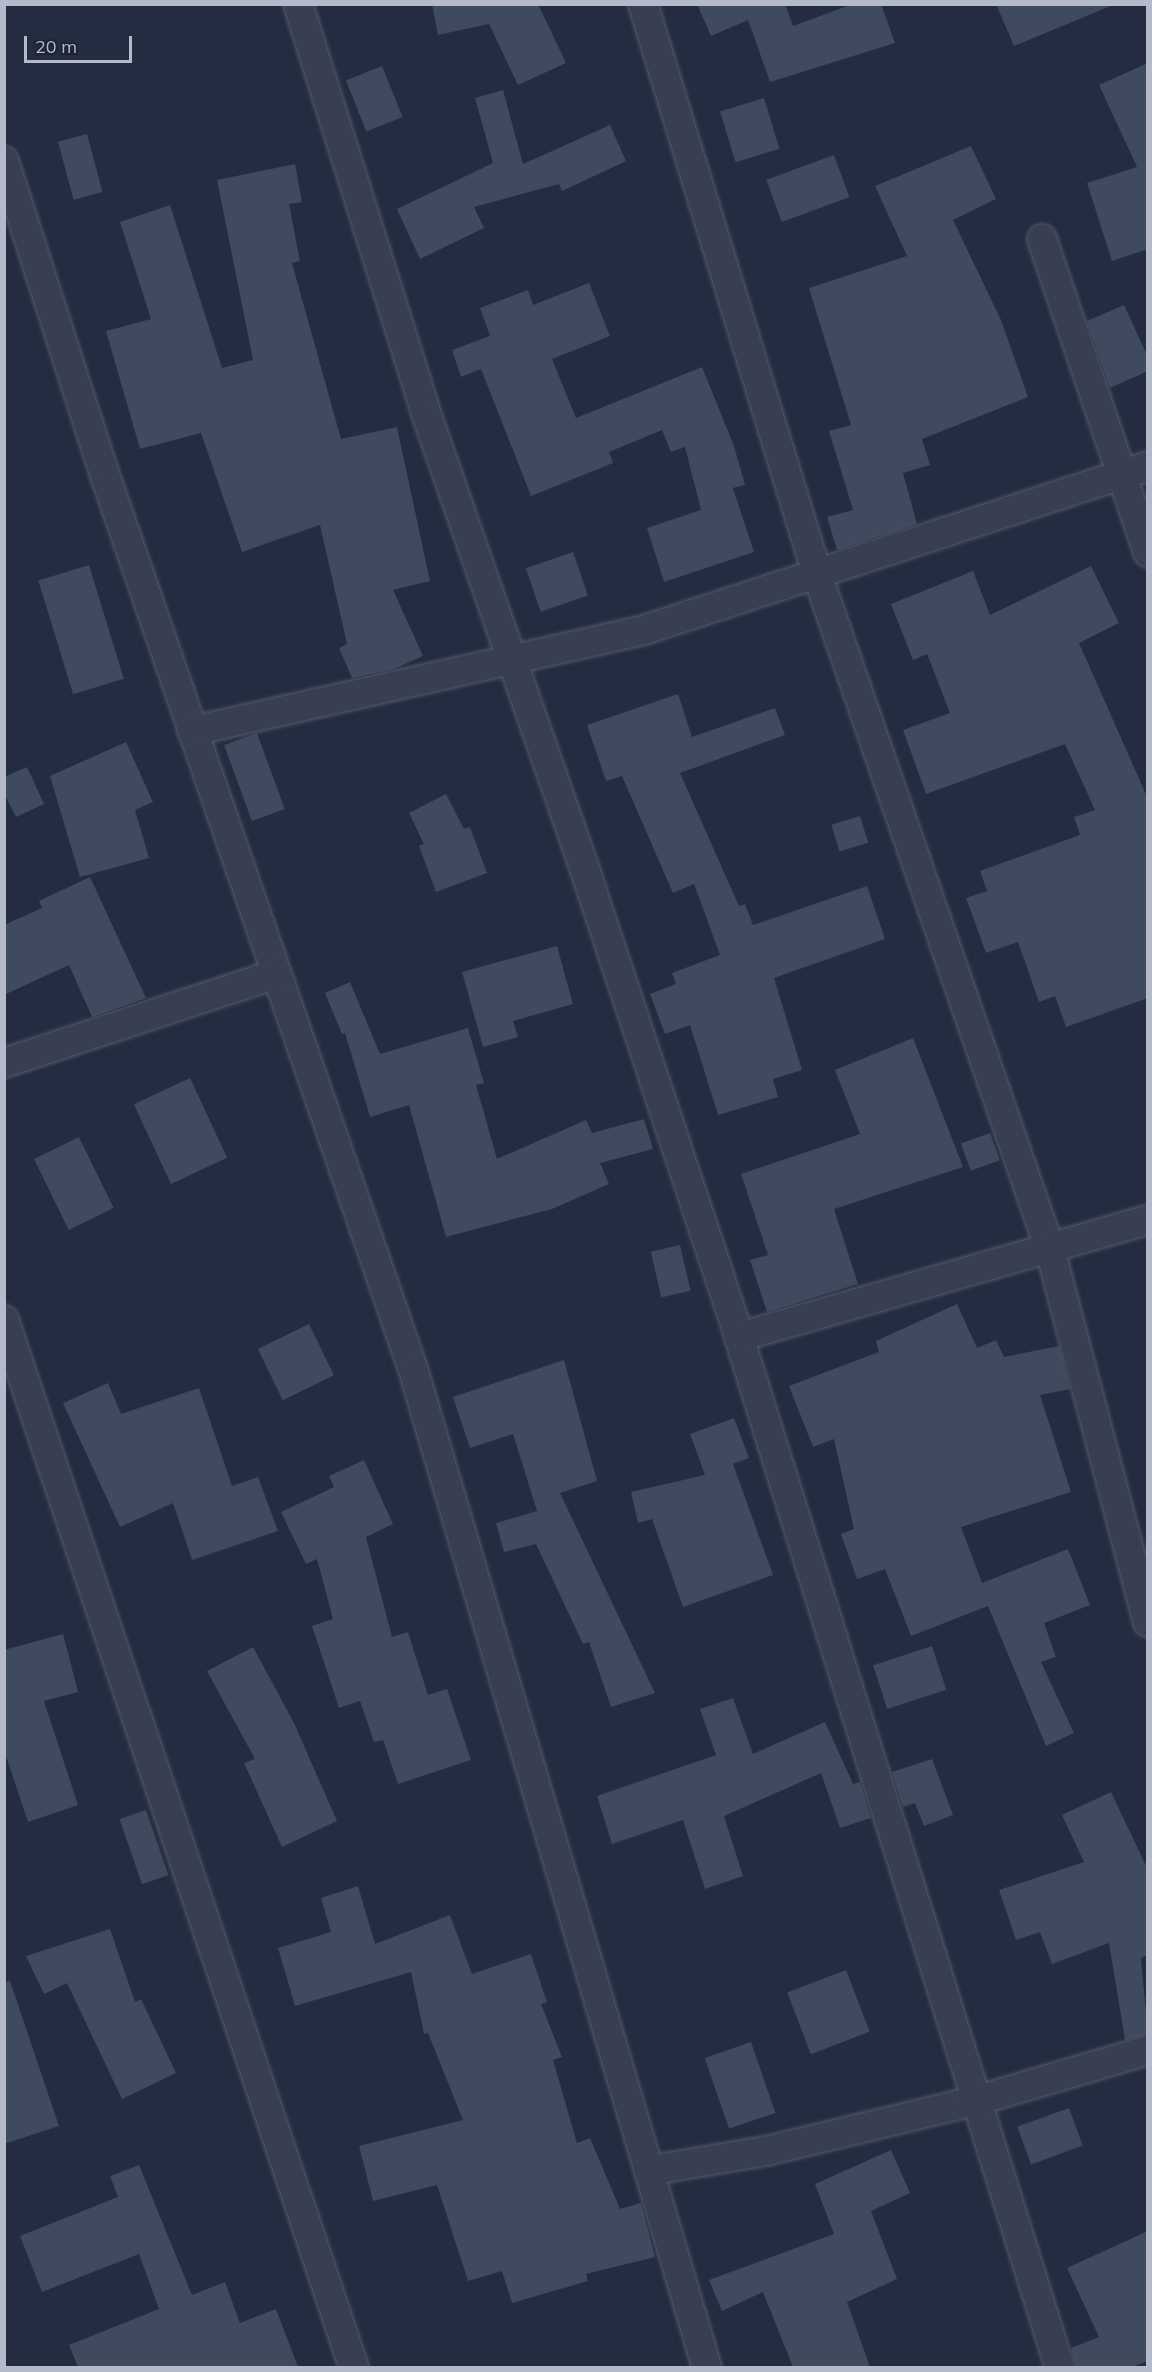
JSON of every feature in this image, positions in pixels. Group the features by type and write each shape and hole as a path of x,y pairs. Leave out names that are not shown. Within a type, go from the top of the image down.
{"street":[{"path":"298,4 426,413 513,659 739,1337 975,2101 1060,2367"},
{"path":"643,4 817,574 1050,1249 1148,1622"},
{"path":"4,161 192,731 413,1369 652,2170 706,2367"},
{"path":"1042,239 1119,478 1148,554"},
{"path":"192,731 647,629 1119,478 1148,466"},
{"path":"4,1064 276,974"},
{"path":"739,1337 1148,1220"},
{"path":"4,1320 354,2367"},
{"path":"652,2170 766,2151 975,2101 1148,2050"}],"building":[{"path":"432,4 538,4 566,63 518,85 489,24 438,35"},
{"path":"697,4 785,4 793,26 853,4 881,4 895,43 770,82 748,20 711,36"},
{"path":"996,4 1113,4 1113,5 1014,46"},
{"path":"1148,63 1148,249 1112,261 1087,183 1137,167 1099,85"},
{"path":"382,66 403,117 366,132 346,81"},
{"path":"503,90 523,164 610,125 626,161 562,191 559,184 474,207 484,228 420,259 397,209 493,163 475,98"},
{"path":"764,98 779,149 736,162 720,111"},
{"path":"87,134 103,192 74,200 58,142"},
{"path":"971,146 996,199 953,220 1001,320 1028,397 922,439 930,465 903,473 917,524 837,550 827,517 853,510 829,431 851,425 809,288 907,256 875,186"},
{"path":"834,155 849,197 782,222 766,180"},
{"path":"295,164 302,202 289,204 300,261 292,263 341,439 397,427 430,581 393,590 423,656 394,669 352,678 339,648 347,644 320,525 242,552 201,433 140,449 106,331 151,319 120,222 170,205 222,368 253,360 217,180"},
{"path":"589,283 610,336 552,359 576,418 702,367 734,446 745,485 733,488 754,552 664,582 647,528 701,510 685,447 671,452 662,430 609,452 613,463 531,496 481,369 461,377 452,350 490,336 480,308 528,290 533,305"},
{"path":"1124,305 1148,357 1148,371 1110,388 1087,321"},
{"path":"573,552 588,595 541,612 526,568"},
{"path":"89,565 124,679 73,694 38,580"},
{"path":"1091,566 1119,623 1079,643 1148,799 1148,998 1066,1027 1055,996 1039,1002 1018,942 986,953 966,898 987,891 980,871 1080,835 1074,817 1095,810 1065,744 926,794 903,730 950,713 927,654 913,660 891,604 973,571 990,615"},
{"path":"678,694 692,737 775,708 785,735 680,773 739,906 745,904 753,925 867,886 885,939 774,978 802,1070 773,1079 778,1097 718,1115 690,1025 665,1034 650,994 676,984 672,973 720,955 694,884 673,893 622,776 606,781 587,725"},
{"path":"257,733 285,809 252,821 224,745"},
{"path":"126,742 153,802 135,810 149,858 80,877 50,776"},
{"path":"27,767 44,804 16,817 4,793 4,777"},
{"path":"446,794 464,829 470,827 487,873 436,892 419,846 424,844 409,813"},
{"path":"860,816 868,843 839,852 831,825"},
{"path":"90,877 146,998 92,1017 69,965 4,995 4,925 42,908 39,901"},
{"path":"557,946 573,1004 513,1021 518,1037 483,1047 462,972"},
{"path":"350,982 380,1054 468,1028 484,1083 476,1085 497,1159 586,1120 592,1133 644,1119 653,1149 600,1163 609,1184 552,1209 446,1237 409,1105 370,1117 345,1033 342,1034 325,993"},
{"path":"913,1038 963,1167 834,1209 858,1284 767,1312 750,1260 768,1255 741,1174 860,1134 835,1070"},
{"path":"190,1078 227,1158 171,1184 134,1104"},
{"path":"990,1133 1000,1160 971,1171 961,1144"},
{"path":"79,1137 114,1208 69,1230 34,1159"},
{"path":"680,1245 691,1291 661,1298 651,1252"},
{"path":"957,1304 977,1348 996,1340 1004,1357 1059,1346 1070,1389 1040,1395 1071,1492 961,1527 982,1583 1068,1549 1090,1605 1044,1623 1056,1657 1041,1662 1074,1733 1046,1746 988,1606 911,1636 885,1569 857,1579 841,1534 854,1529 834,1439 813,1447 789,1386 879,1352 876,1341"},
{"path":"309,1324 334,1375 283,1400 258,1349"},
{"path":"564,1360 597,1481 560,1493 655,1693 611,1707 589,1642 583,1644 536,1544 504,1552 496,1523 537,1511 513,1434 470,1448 453,1397"},
{"path":"108,1383 121,1414 199,1388 232,1486 258,1477 278,1531 192,1560 173,1503 120,1527 63,1403"},
{"path":"734,1418 749,1458 733,1464 773,1575 683,1607 652,1519 638,1523 631,1492 705,1475 690,1434"},
{"path":"364,1460 393,1524 366,1537 392,1637 408,1632 428,1695 447,1689 471,1760 398,1784 383,1740 374,1742 360,1701 339,1708 312,1626 333,1619 317,1559 306,1564 281,1512 334,1487 329,1476"},
{"path":"63,1634 78,1692 44,1701 78,1805 28,1822 4,1750 4,1650"},
{"path":"932,1646 946,1690 887,1709 873,1665"},
{"path":"253,1647 294,1723 337,1821 282,1847 244,1763 255,1759 207,1671"},
{"path":"733,1698 753,1754 825,1722 853,1784 860,1782 871,1818 840,1828 821,1773 724,1816 743,1876 705,1889 683,1820 612,1844 597,1796 716,1755 700,1709"},
{"path":"932,1759 953,1815 924,1826 915,1803 903,1807 892,1772"},
{"path":"1111,1792 1148,1870 1148,1955 1141,1958 1148,2034 1125,2040 1109,1943 1052,1964 1040,1932 1016,1940 999,1890 1084,1862 1062,1815"},
{"path":"146,1810 168,1875 142,1884 120,1819"},
{"path":"358,1886 375,1944 450,1915 472,1974 531,1954 547,2002 541,2004 562,2057 553,2060 577,2143 590,2138 620,2209 641,2203 655,2257 586,2274 588,2281 512,2303 502,2271 468,2281 437,2185 373,2201 359,2146 463,2120 428,2033 424,2034 411,1972 295,2006 278,1948 331,1932 321,1898"},
{"path":"110,1929 135,2002 141,1999 176,2073 122,2099 67,1983 44,1994 26,1956"},
{"path":"846,1970 870,2032 811,2054 787,1993"},
{"path":"10,1981 59,2126 4,2144 4,1982"},
{"path":"751,2042 775,2113 729,2129 705,2058"},
{"path":"1069,2108 1083,2146 1031,2164 1017,2127"},
{"path":"891,2150 910,2193 871,2211 897,2279 847,2302 870,2367 793,2367 763,2292 722,2311 709,2280 834,2234 815,2184"},
{"path":"139,2165 192,2295 225,2282 240,2323 276,2309 298,2367 78,2367 69,2345 159,2309 139,2254 42,2292 20,2236 118,2197 110,2176"},
{"path":"1148,2231 1148,2361 1132,2367 1076,2367 1071,2348 1099,2337 1067,2268"}]}
